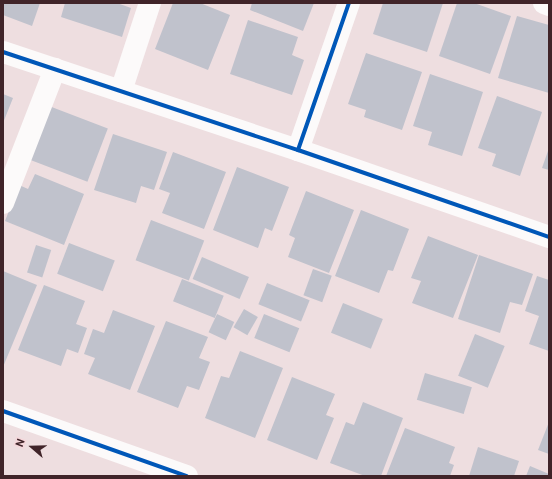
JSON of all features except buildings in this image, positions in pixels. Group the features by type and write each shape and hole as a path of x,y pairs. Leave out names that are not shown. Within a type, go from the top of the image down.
{"street":[{"path":"121,91 150,3"},
{"path":"298,150 349,3"},
{"path":"544,3 549,5"},
{"path":"3,52 298,150 549,237"},
{"path":"3,203 55,69"},
{"path":"3,411 187,476"}],"cycle path":[{"path":"298,150 349,3"},
{"path":"3,52 298,150 549,237"},
{"path":"3,411 187,476"}]}
